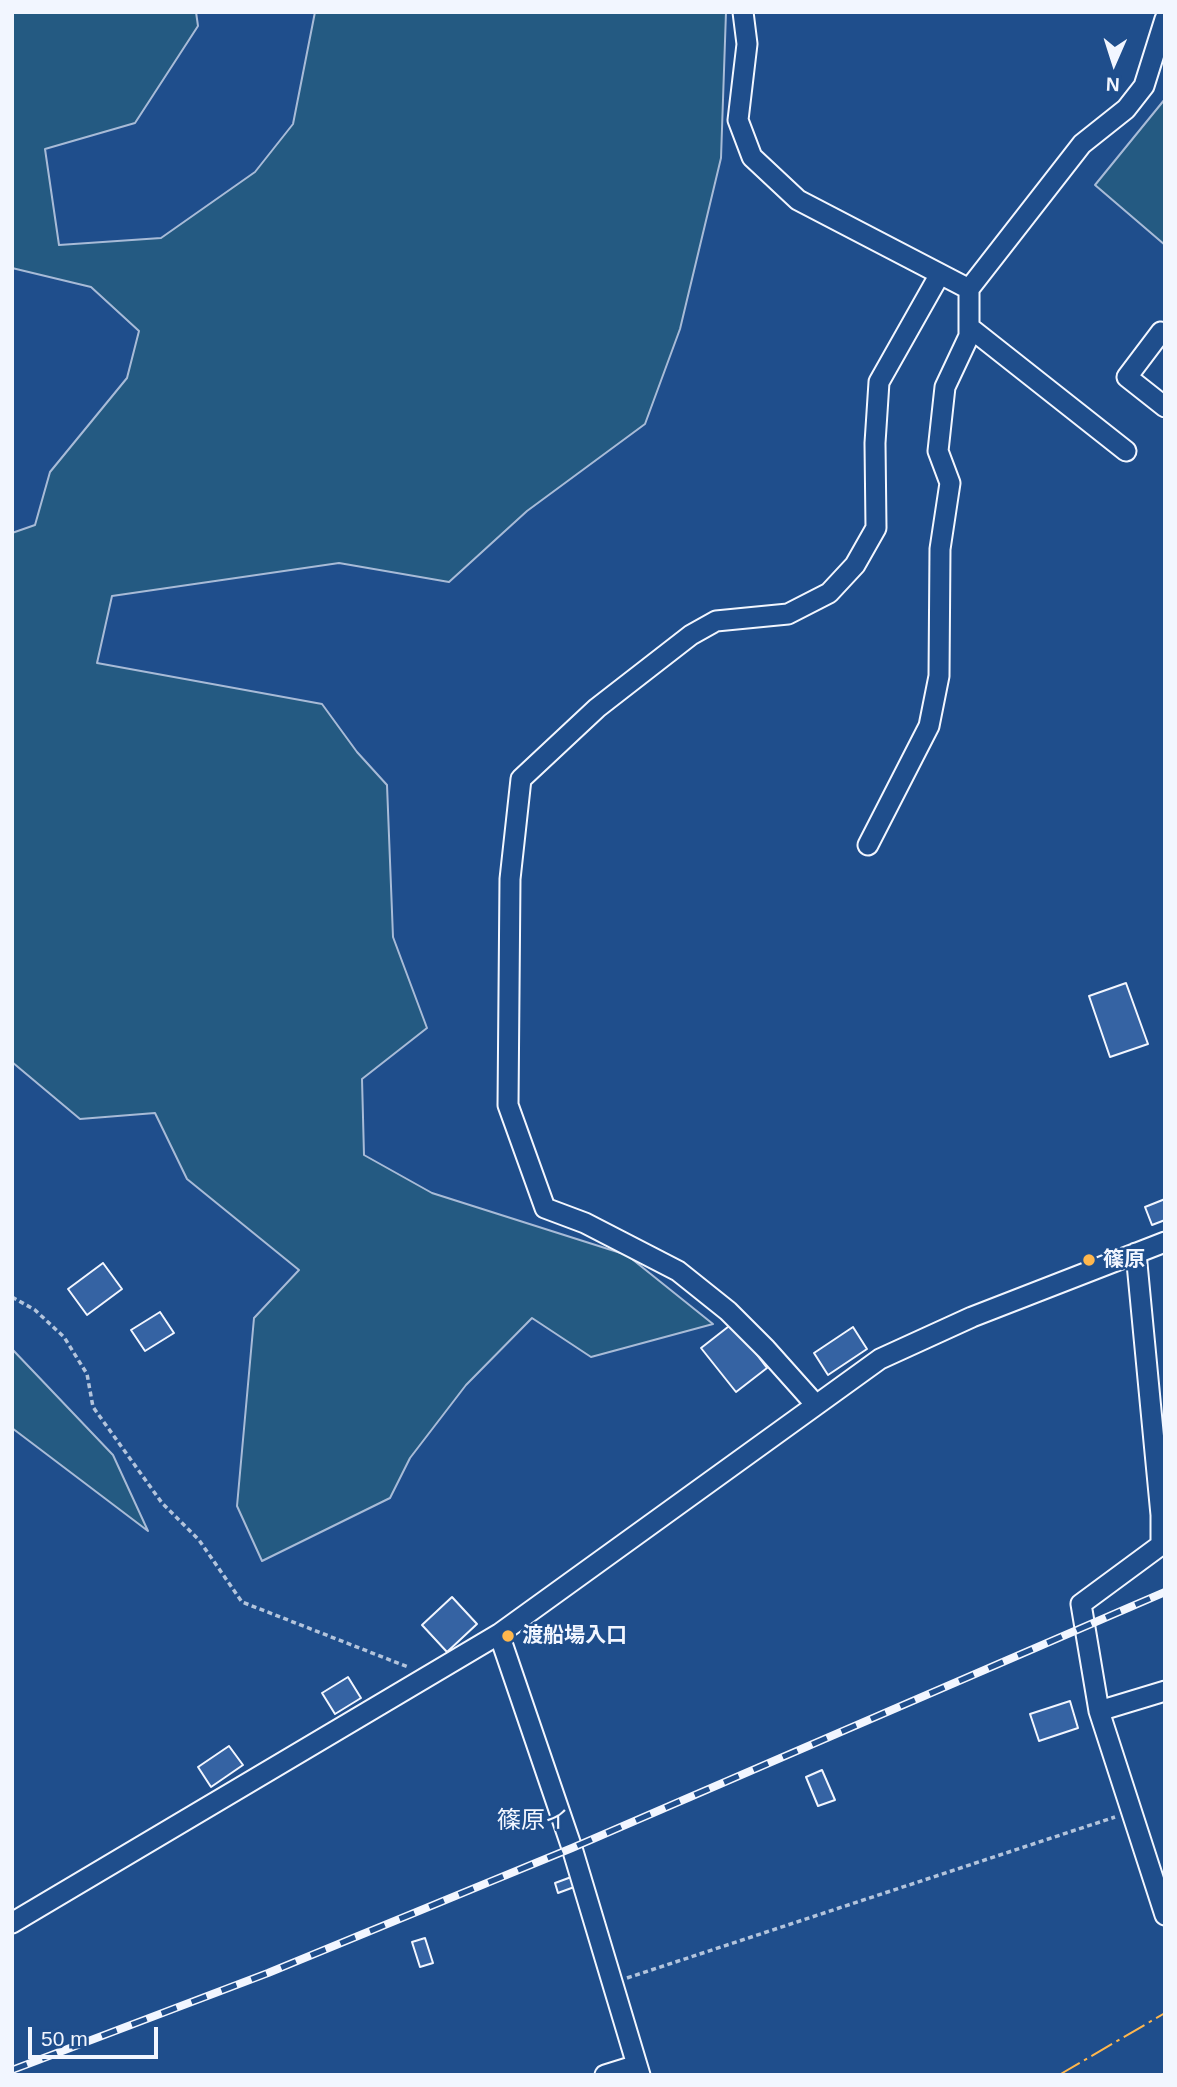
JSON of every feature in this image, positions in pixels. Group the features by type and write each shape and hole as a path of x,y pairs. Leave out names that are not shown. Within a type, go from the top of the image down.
{"street":[{"path":"743,12 747,44 738,120 752,157 798,200 969,289"},
{"path":"868,845 929,726 939,676 940,549 950,483 938,451 945,387 969,336 969,289 1082,144 1126,109 1144,86 1165,19"},
{"path":"816,1405 728,1311 678,1271 585,1223 545,1208 508,1105 510,879 521,779 597,708 691,635 716,621 788,614 829,593 855,565 876,528 875,443 879,383 940,274"},
{"path":"969,327 1126,451"},
{"path":"1165,335 1161,332 1128,377 1165,407"},
{"path":"12,1923 499,1634 880,1359 972,1318 1165,1242"},
{"path":"1136,1253 1161,1545 1081,1604 1099,1712 1165,1915"},
{"path":"499,1634 572,1848 639,2070 605,2075"},
{"path":"1099,1712 1165,1690"}],"path":[{"path":"12,1297 35,1310 64,1337 87,1374 93,1408 162,1503 199,1540 242,1602 429,1676"},
{"path":"611,1983 1130,1812"}],"shaded area":[{"path":"12,12 196,12 198,26 135,123 45,149 59,245 161,238 255,172 293,124 315,12 726,12 721,158 680,329 645,424 527,511 449,582 339,563 112,596 97,663 322,704 357,752 387,785 393,937 427,1028 362,1079 364,1155 432,1193 627,1255 713,1324 591,1357 532,1318 466,1385 410,1458 390,1498 262,1561 237,1506 254,1318 299,1270 187,1179 155,1113 80,1119 12,1062 12,533 35,525 50,472 127,378 139,331 91,287 12,268"},
{"path":"1165,99 1165,245 1095,185"},
{"path":"12,1349 113,1455 148,1531 12,1428"}],"building":[{"path":"1126,983 1148,1044 1110,1057 1089,996"},
{"path":"1165,1199 1165,1220 1152,1225 1145,1207"},
{"path":"103,1263 122,1289 87,1315 68,1289"},
{"path":"160,1312 174,1333 145,1351 131,1330"},
{"path":"733,1323 767,1368 736,1392 701,1348"},
{"path":"853,1327 867,1349 828,1375 814,1353"},
{"path":"452,1597 477,1624 447,1652 422,1625"},
{"path":"348,1677 361,1698 335,1714 322,1693"},
{"path":"1070,1701 1078,1728 1039,1741 1030,1714"},
{"path":"229,1746 243,1765 211,1787 198,1767"},
{"path":"822,1770 835,1800 818,1806 806,1777"},
{"path":"574,1876 577,1886 558,1893 555,1883"},
{"path":"425,1938 433,1963 420,1967 412,1942"}],"railway":[{"path":"12,2070 268,1973 572,1848 1165,1592"}],"power":[{"path":"1059,2075 1165,2013"}],"place":[{"name":"篠原","path":"1089,1260"},
{"name":"渡船場入口","path":"508,1636"}],"district":[{"name":"篠原イ","path":"533,1821"}]}
